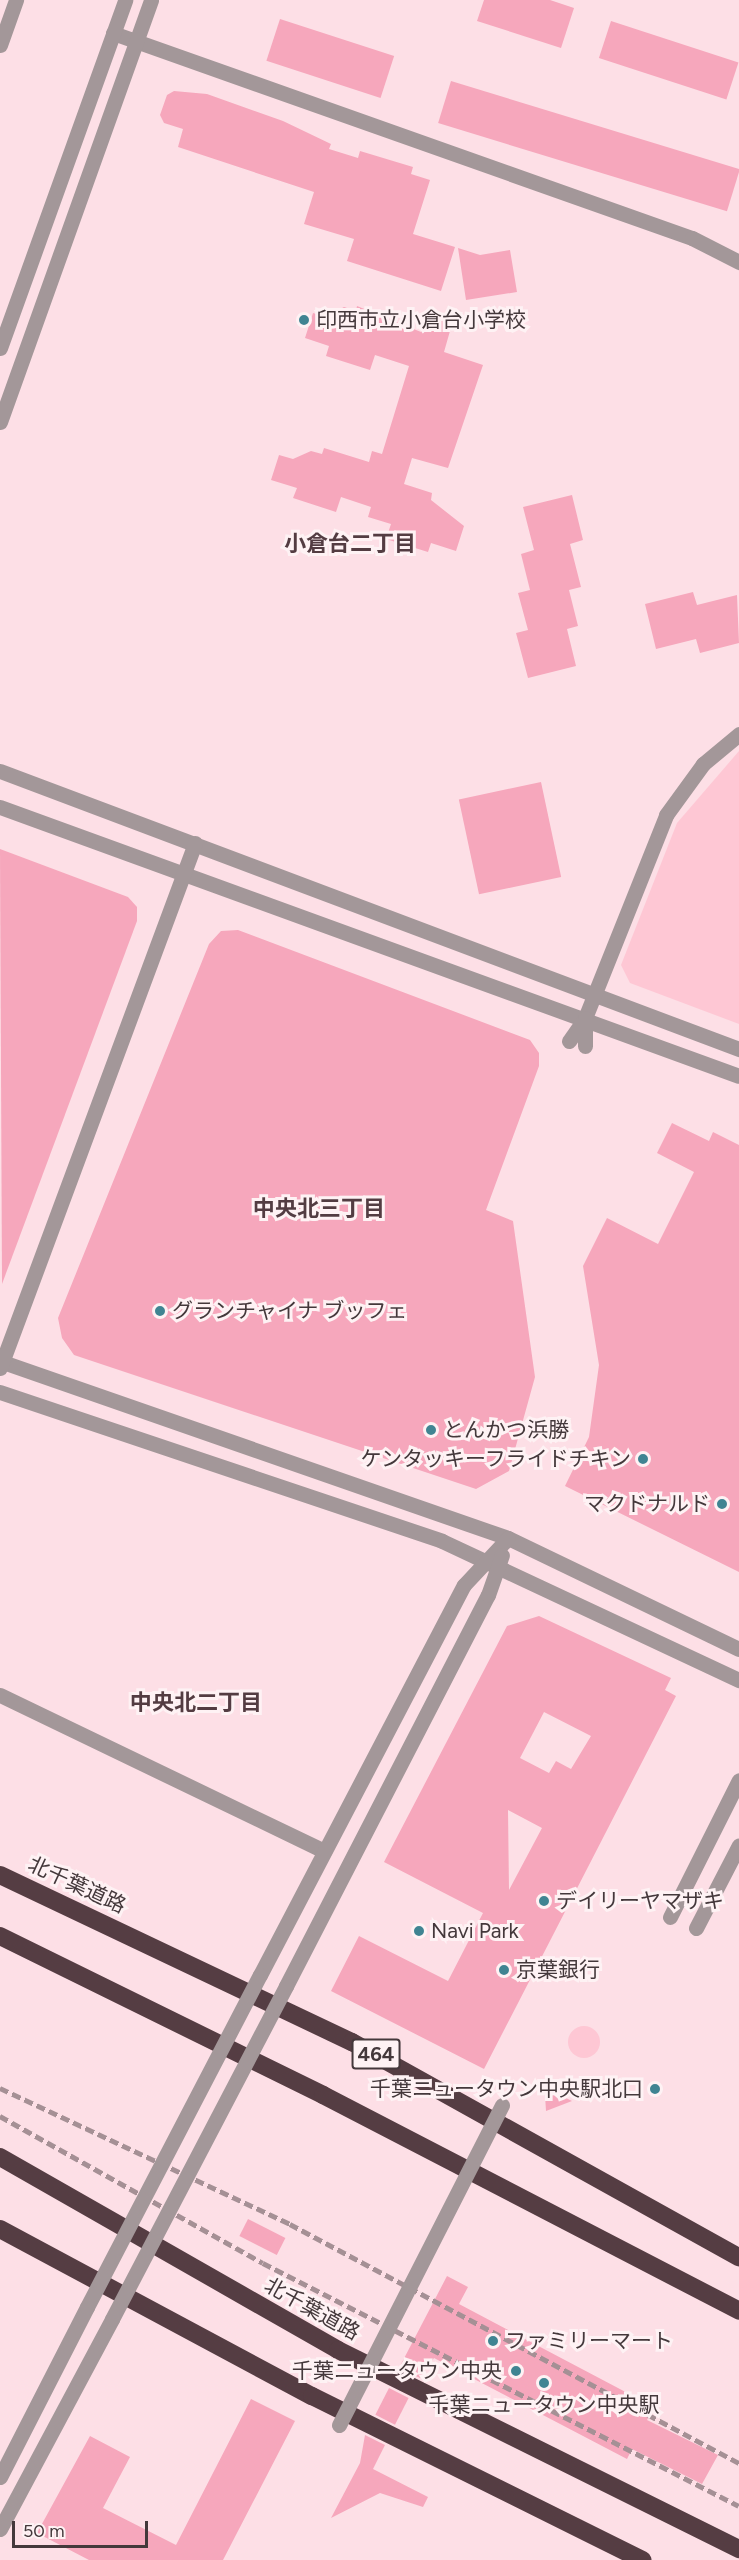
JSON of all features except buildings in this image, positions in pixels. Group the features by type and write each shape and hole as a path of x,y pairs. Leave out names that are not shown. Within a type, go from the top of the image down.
{"highway":[{"name":"北千葉道路","path":"0,1875 352,2042 739,2257"},
{"path":"0,1936 323,2095 739,2311"},
{"name":"北千葉道路","path":"0,2157 338,2350 739,2549"},
{"path":"0,2229 302,2391 642,2560"}],"street":[{"path":"0,348 125,0"},
{"path":"0,422 151,0"},
{"path":"0,45 10,5"},
{"path":"113,33 692,238 739,262"},
{"path":"569,1041 585,1018 666,815 703,764 739,734"},
{"path":"0,771 739,1049"},
{"path":"0,807 585,1018 739,1077"},
{"path":"195,843 1,1363 508,1538 739,1649"},
{"path":"585,1018 585,1046"},
{"path":"0,1392 254,1475 493,1563 739,1680"},
{"path":"0,2477 464,1585 493,1563 508,1538"},
{"path":"0,2529 286,1986 488,1595 493,1563"},
{"path":"0,1695 324,1851"},
{"path":"670,1917 739,1780"},
{"path":"696,1928 739,1845"},
{"path":"339,2425 502,2105"}],"shaded area":[{"path":"739,751 739,1024 630,983 621,965 677,823"},
{"path":"584,2026 595,2031 600,2042 595,2053 584,2058 573,2053 568,2042 573,2031"}],"railway":[{"path":"0,2088 290,2224 739,2463"},
{"path":"0,2116 263,2263 739,2506"}],"place":[{"name":"印西市立小倉台小学校","path":"304,320"},
{"name":"グランチャイナ ブッフェ","path":"160,1311"},
{"name":"とんかつ浜勝","path":"431,1430"},
{"name":"ケンタッキーフライドチキン","path":"643,1459"},
{"name":"マクドナルド","path":"722,1504"},
{"name":"デイリーヤマザキ","path":"544,1901"},
{"name":"Navi Park","path":"419,1931"},
{"name":"京葉銀行","path":"504,1970"},
{"name":"千葉ニュータウン中央駅北口","path":"655,2089"},
{"name":"ファミリーマート","path":"493,2341"},
{"name":"千葉ニュータウン中央","path":"516,2371"},
{"name":"千葉ニュータウン中央駅","path":"544,2383"}],"district":[{"name":"小倉台二丁目","path":"350,544"},
{"name":"中央北三丁目","path":"319,1209"},
{"name":"中央北二丁目","path":"196,1703"}]}
